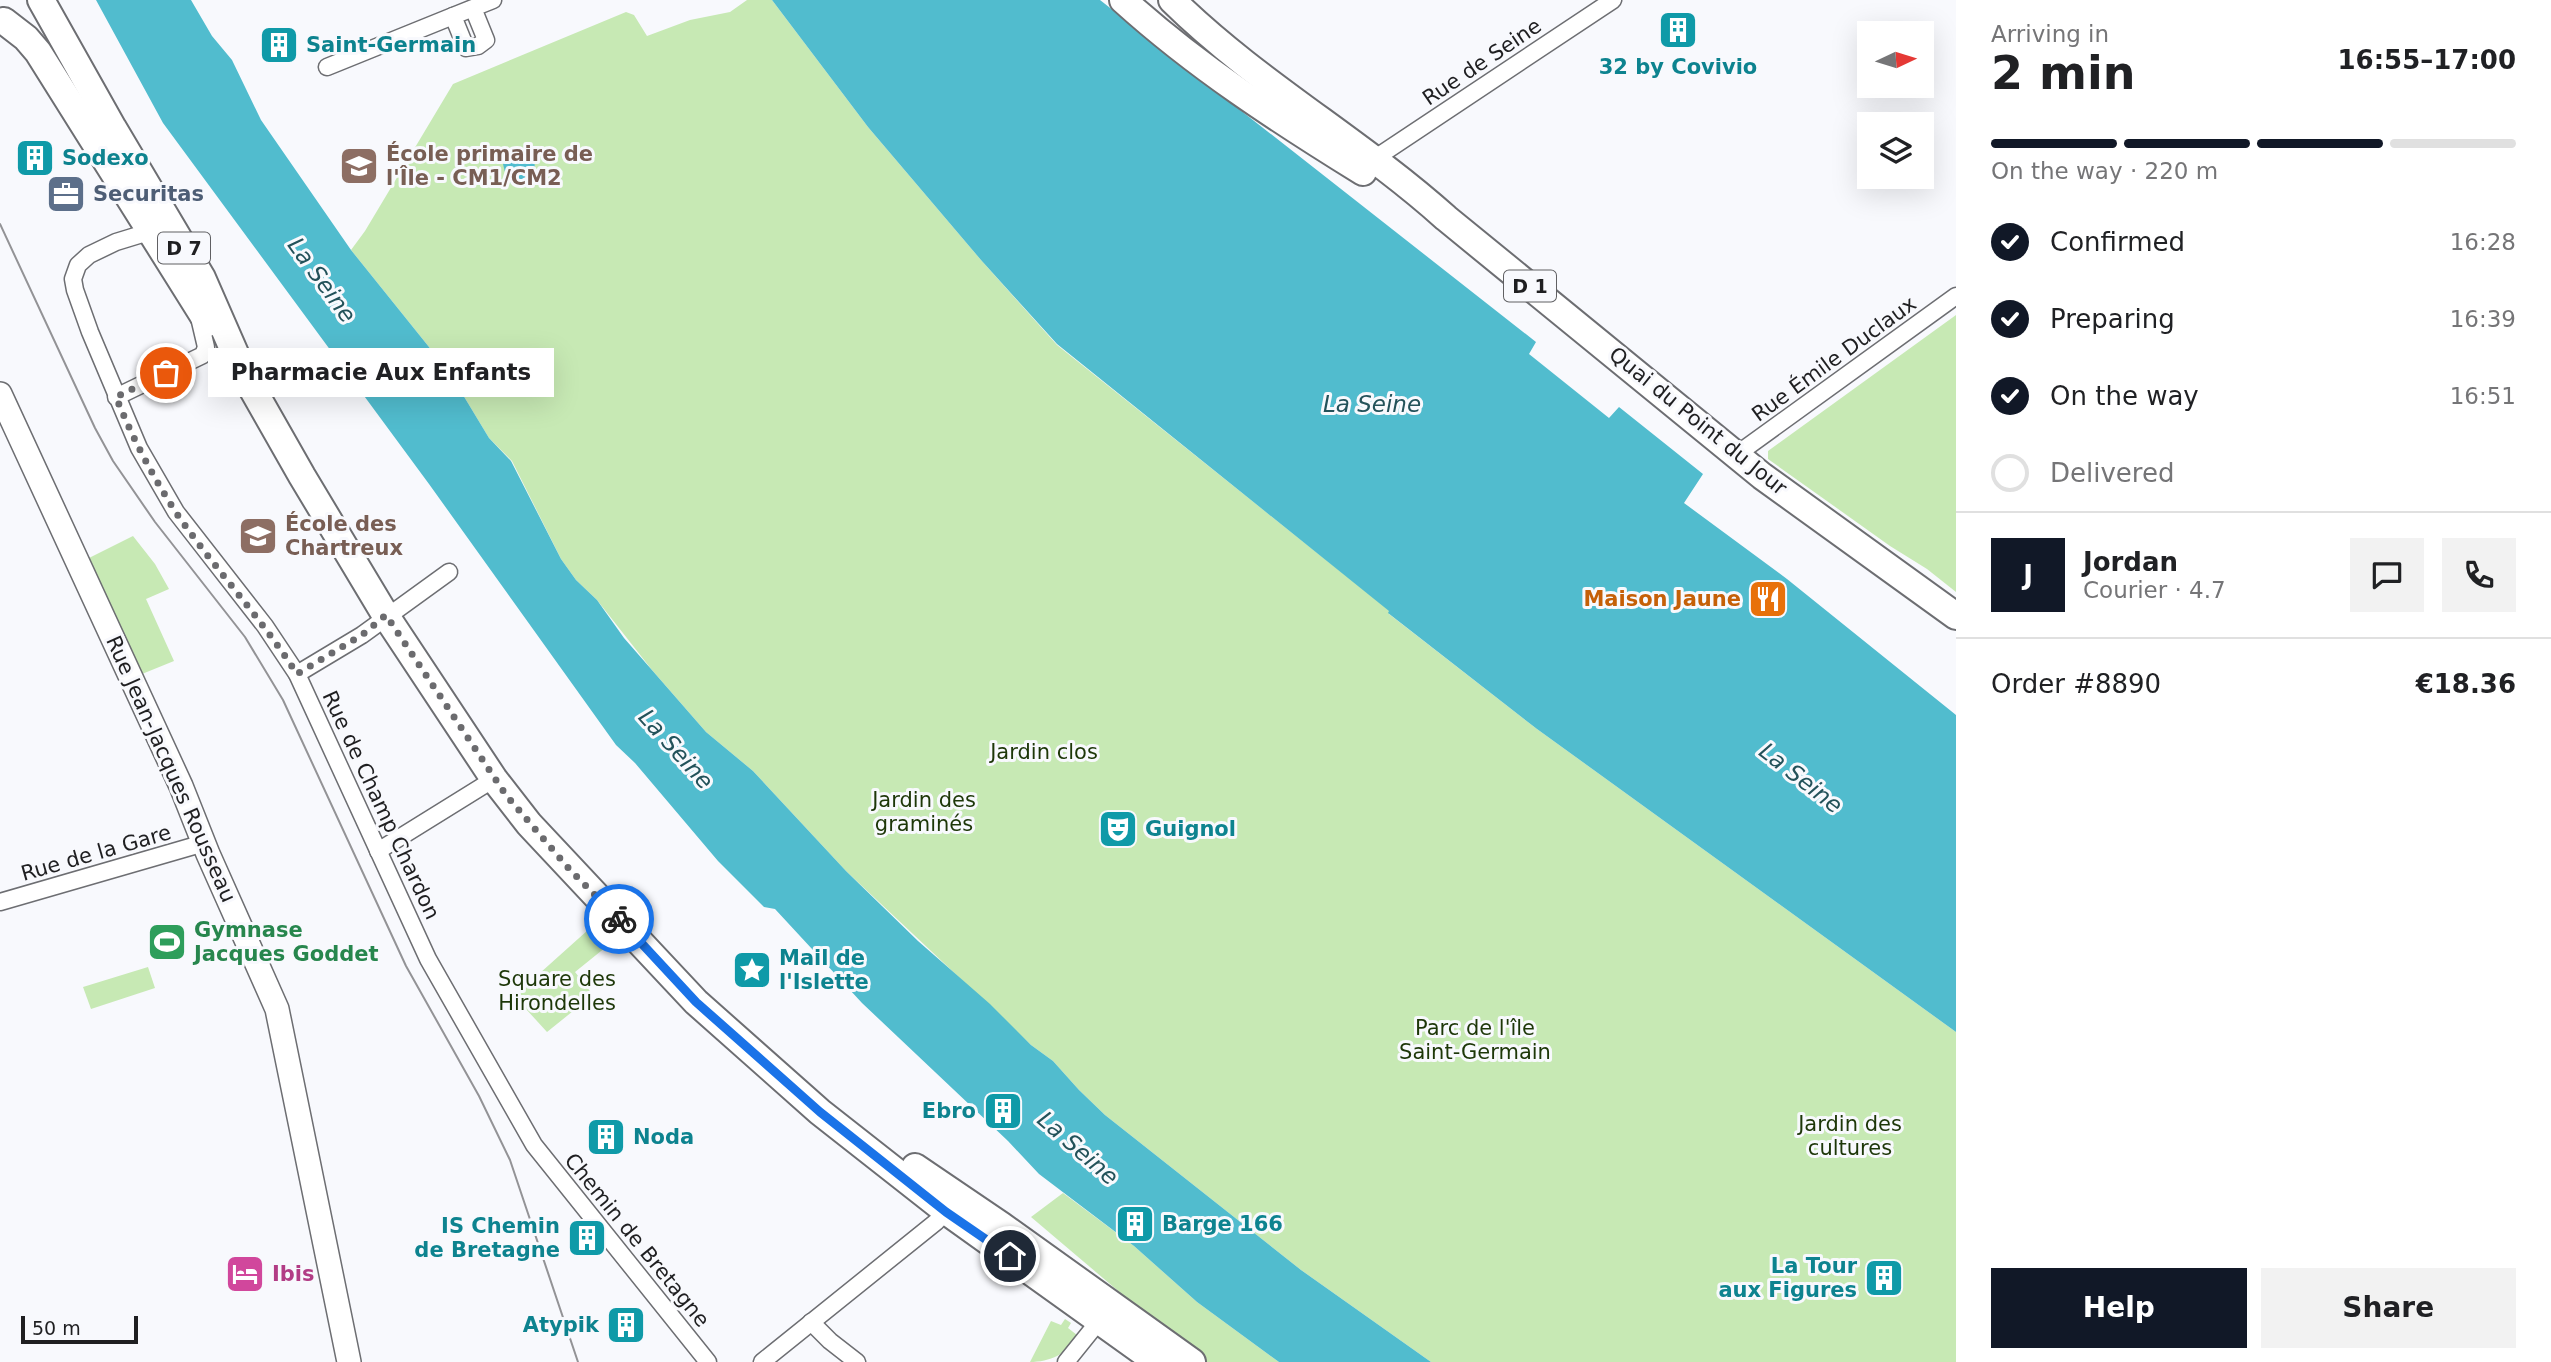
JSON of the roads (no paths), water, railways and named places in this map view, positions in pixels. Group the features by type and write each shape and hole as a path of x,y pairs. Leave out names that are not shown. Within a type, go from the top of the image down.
{"main road":[{"path":"2,21 28,0"},
{"name":"D 7","path":"41,0 119,139 202,278 244,374"},
{"name":"D 1","path":"1123,0 1155,29 1266,111"},
{"name":"D 1","path":"1148,0 1259,96 1266,111"},
{"name":"Quai du Point du Jour","path":"1172,0 1318,120 1409,185 1736,455 1956,616"},
{"path":"1198,0 1301,91 1318,120"},
{"name":"D 7","path":"2,21 26,38 38,52 152,231 197,308 244,374 386,615 494,779 529,824 696,1002 820,1112 946,1212 1157,1362"},
{"name":"Quai du Point du Jour","path":"1266,111 1363,172 1446,218"},
{"name":"D 7","path":"619,920 709,989 771,1052 887,1148 1002,1226 1192,1362"},
{"path":"1092,1292 1099,1321 1134,1321"}],"street":[{"path":"327,67 462,9 493,0"},
{"name":"Rue de Seine","path":"1374,159 1614,0"},
{"name":"Rue de Champ Chardon","path":"152,231 89,254 78,265 73,279 90,332 116,397 139,448 176,512 264,626 297,674 428,959 534,1145"},
{"name":"Rue Émile Duclaux","path":"1736,455 1956,296"},
{"path":"116,397 203,355 206,347 197,308"},
{"name":"Rue Jean-Jacques Rousseau","path":"0,394 181,786 277,1009 349,1362"},
{"path":"297,674 362,635 386,615 449,572"},
{"path":"378,851 494,779"},
{"name":"Rue de la Gare","path":"0,902 204,843"},
{"name":"Chemin de Bretagne","path":"534,1145 708,1362"},
{"path":"762,1362 946,1212"},
{"path":"1066,1362 1099,1321"},
{"path":"811,1322 857,1362"}],"water":[{"name":"La Seine","path":"96,0 191,0 212,36 232,60 261,120 351,250 433,352 457,385 489,438 511,461 561,559 576,580 597,600 624,638 706,732 753,771 846,871 1031,1045 1053,1061 1105,1115 1301,1270 1431,1362 1279,1362 1197,1302 1134,1246 1039,1174 1008,1141 862,1003 775,909 764,907 718,861 635,763 616,745 429,484 163,123"},
{"name":"La Seine","path":"772,0 1100,0 1536,342 1529,354 1609,418 1619,407 1703,474 1684,503 1787,579 1956,715 1956,1032 1537,729 1388,613 1389,611 1057,344 981,260 868,127"},
{"path":"518,150 529,152 535,169 531,179 514,186 507,180 503,164 510,154"}],"tram line":[{"path":"0,224 113,461 155,522 245,637 283,700 406,966 479,1096 510,1160 578,1362"}],"place":[{"name":"32 by Covivio","path":"1678,30"},
{"name":"Saint-Germain","path":"279,45"},
{"name":"Sodexo","path":"35,158"},
{"name":"École primaire de l'Île - CM1/CM2","path":"359,166"},
{"name":"Securitas","path":"66,194"},
{"name":"Pharmacie Aux Enfants","path":"166,373"},
{"name":"École des Chartreux","path":"258,536"},
{"name":"Maison Jaune","path":"1768,599"},
{"name":"Guignol","path":"1118,829"},
{"name":"Gymnase Jacques Goddet","path":"167,942"},
{"name":"Mail de l'Islette","path":"752,970"},
{"name":"Ebro","path":"1003,1111"},
{"name":"Noda","path":"606,1137"},
{"name":"Barge 166","path":"1135,1224"},
{"name":"IS Chemin de Bretagne","path":"587,1238"},
{"name":"Ibis","path":"245,1274"},
{"name":"La Tour aux Figures","path":"1884,1278"},
{"name":"Atypik","path":"626,1325"}],"park label":[{"name":"Jardin clos","path":"1044,752"},
{"name":"Jardin des graminés","path":"924,812"},
{"name":"Square des Hirondelles","path":"557,991"},
{"name":"Parc de l'île Saint-Germain","path":"1475,1040"},
{"name":"Jardin des cultures","path":"1850,1136"}]}
